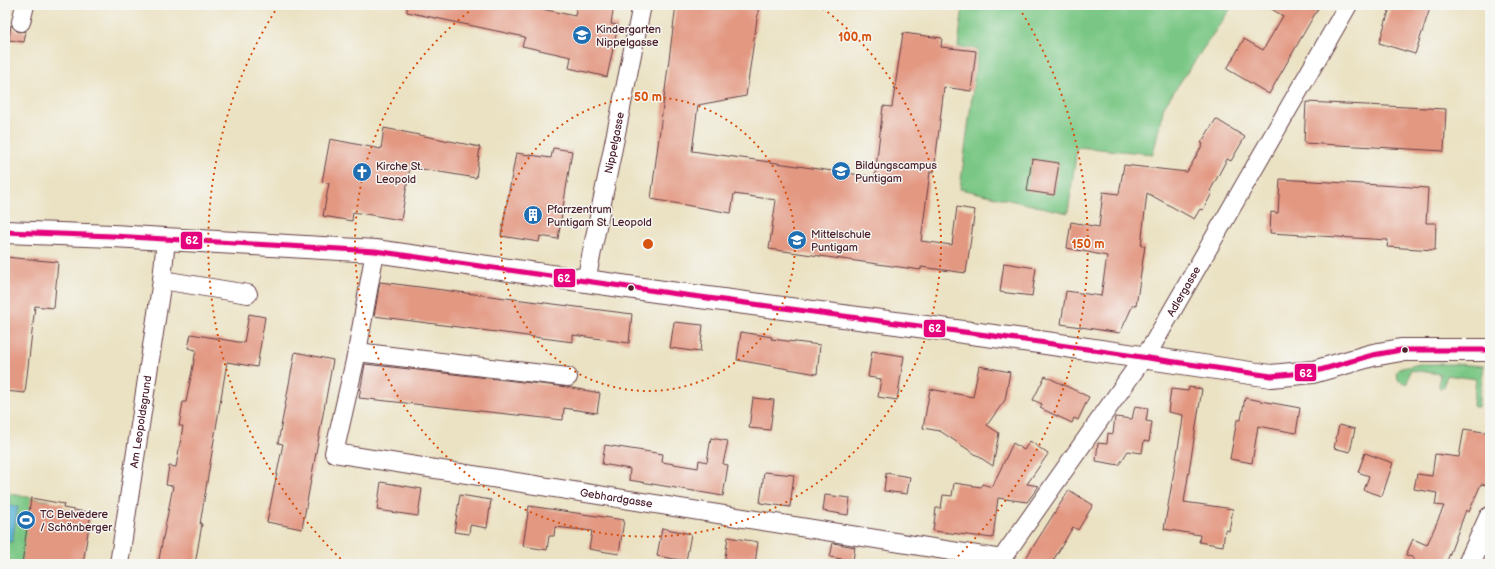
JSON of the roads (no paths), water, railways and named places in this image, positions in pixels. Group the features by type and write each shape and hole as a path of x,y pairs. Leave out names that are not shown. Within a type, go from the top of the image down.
{"main road":[{"path":"5,232 166,239 375,251 1031,341 1271,376 1313,372 1373,355 1400,350 1490,350"},
{"path":"1470,564 1490,518"}],"street":[{"name":"Nippelgasse","path":"586,281 642,5"},
{"name":"Adlergasse","path":"1000,561 1144,358 1348,5"},
{"name":"Am Leopoldsgrund","path":"119,564 162,280 166,239"},
{"name":"Gebhardgasse","path":"375,251 356,352 334,453 1000,561"},
{"path":"162,280 248,294"},
{"path":"356,352 568,377"}],"water":[{"path":"5,505 18,507 12,542 5,541"}],"place":[{"name":"Kindergarten Nippelgasse","path":"582,35"},
{"name":"Bildungscampus Puntigam","path":"841,171"},
{"name":"Kirche St. Leopold","path":"362,172"},
{"name":"Pfarrzentrum Puntigam St. Leopold","path":"533,215"},
{"name":"Mittelschule Puntigam","path":"797,240"},
{"name":"TC Belvedere / Schönberger","path":"26,520"}]}
